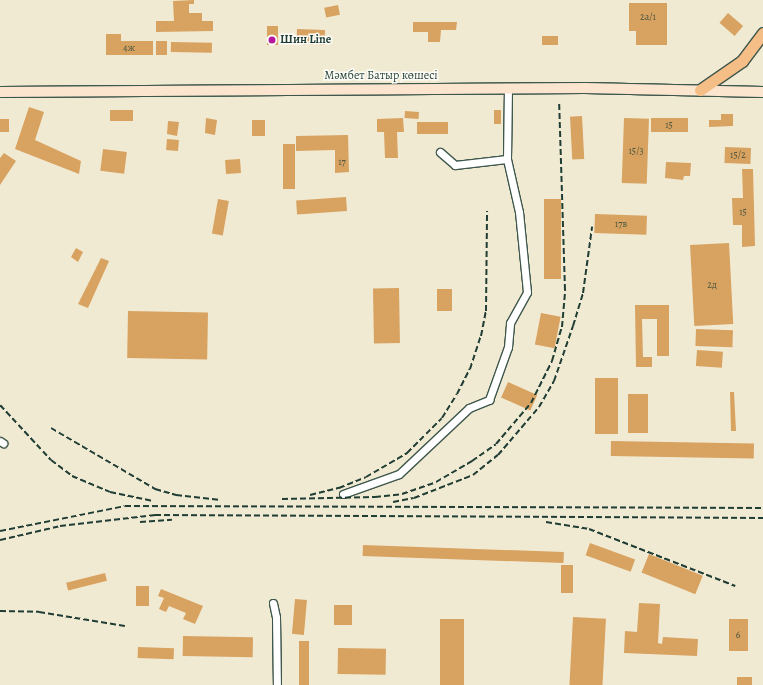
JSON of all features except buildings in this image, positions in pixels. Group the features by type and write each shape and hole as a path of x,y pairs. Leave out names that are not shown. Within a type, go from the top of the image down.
{"main road":[{"path":"700,90 742,61 763,33"},
{"name":"Мәмбет Батыр көшесі","path":"0,92 508,88 763,92"}],"street":[{"path":"342,494 399,474 468,408 489,400 508,348 510,323 527,292 519,212 507,159 508,88"},
{"path":"440,152 455,165 507,159"},
{"path":"273,603 276,617 277,685"}],"railway":[{"path":"282,499 375,497 402,494 436,482 472,461 496,444 531,403 552,361 562,327 565,290 559,102"},
{"path":"310,495 339,488 366,477 407,453 442,418 457,394 470,369 481,336 486,311 487,211"},
{"path":"393,502 414,498 473,475 498,455 539,407 554,381 583,293 592,227"},
{"path":"0,405 51,460 72,476 110,492 153,501"},
{"path":"51,428 155,489 176,495 221,500"},
{"path":"0,531 125,506 763,508"},
{"path":"0,540 60,526 155,515 763,518"},
{"path":"140,522 172,520"},
{"path":"546,522 589,529 735,586"},
{"path":"0,611 39,612 125,626"}],"place":[{"name":"Шин Line","path":"272,40"}]}
